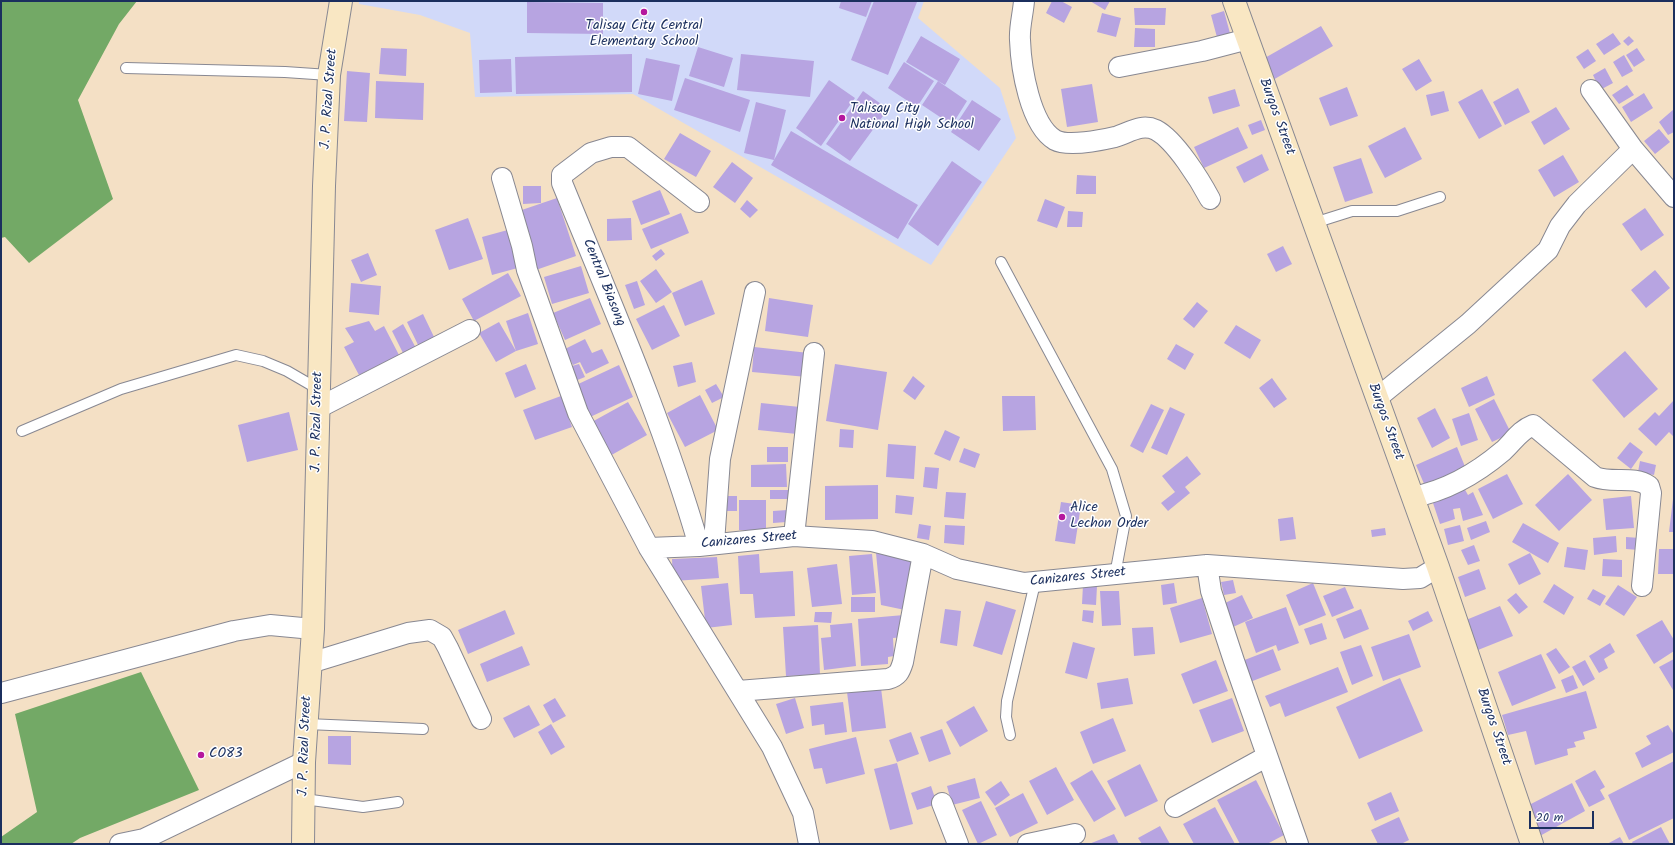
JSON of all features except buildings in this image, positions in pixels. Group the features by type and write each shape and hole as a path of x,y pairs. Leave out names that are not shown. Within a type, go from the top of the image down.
{"street":[{"name":"J. P. Rizal Street","path":"303,844 304,762 313,629 318,399 329,75 341,1"},
{"path":"1024,1 1019,39 1022,62 1033,110 1042,129 1056,140 1074,143 1116,137 1137,128 1155,130 1166,138 1189,164 1210,199"},
{"name":"Burgos Street","path":"1234,1 1438,567 1532,844"},
{"path":"1119,67 1202,51 1248,39"},
{"path":"1591,90 1633,149 1674,197"},
{"name":"Central Biasong","path":"699,202 628,147 611,147 591,153 562,175 562,183 652,403 682,489 706,544"},
{"path":"1377,398 1468,324 1548,250 1560,226 1577,204 1633,149"},
{"path":"502,178 522,246 527,270 578,413 649,548 779,760 803,813 809,844"},
{"path":"706,544 720,459 755,292"},
{"path":"318,399 470,330"},
{"path":"794,536 814,353"},
{"path":"1413,497 1433,493 1475,471 1502,452 1526,428 1533,425 1595,477 1607,481 1641,480 1650,486 1651,493 1642,586"},
{"name":"Canizares Street","path":"649,548 794,536 872,541 923,554 957,569 1024,584 1207,565 1403,579 1420,578 1438,567"},
{"path":"738,691 888,679 895,677 900,672 903,662 923,554"},
{"path":"1207,565 1211,591 1266,757 1298,844"},
{"path":"1,693 234,631 270,625 313,629"},
{"path":"310,663 408,633 430,630 442,637 481,719"},
{"path":"1175,807 1266,757"},
{"path":"120,844 144,839 304,762"},
{"path":"942,803 958,844"},
{"path":"1028,844 1075,834"}],"lane":[{"path":"126,68 285,72 329,75"},
{"path":"1314,223 1352,210 1397,212 1440,197"},
{"path":"1001,262 1056,362 1112,469 1126,516 1115,574"},
{"path":"22,431 121,389 236,355 263,360 287,371 318,399"},
{"path":"1010,735 1006,717 1007,702 1036,583"},
{"path":"307,724 423,729"},
{"path":"304,799 363,807 398,802"}],"shaded area":[{"name":"Talisay City National High School","path":"359,1 924,1 918,18 1000,88 1016,138 931,265 633,94 475,97 470,33 420,15 359,4"}],"green space":[{"path":"1,1 137,1 119,24 78,100 113,199 29,263 5,237 1,238"},
{"path":"141,672 199,790 80,838 71,844 1,844 1,837 37,812 15,714"}],"place":[{"name":"Talisay City Central Elementary School","path":"644,12"},
{"name":"Talisay City National High School","path":"842,118"},
{"name":"Alice Lechon Order","path":"1062,517"},
{"name":"CO83","path":"201,755"}]}
